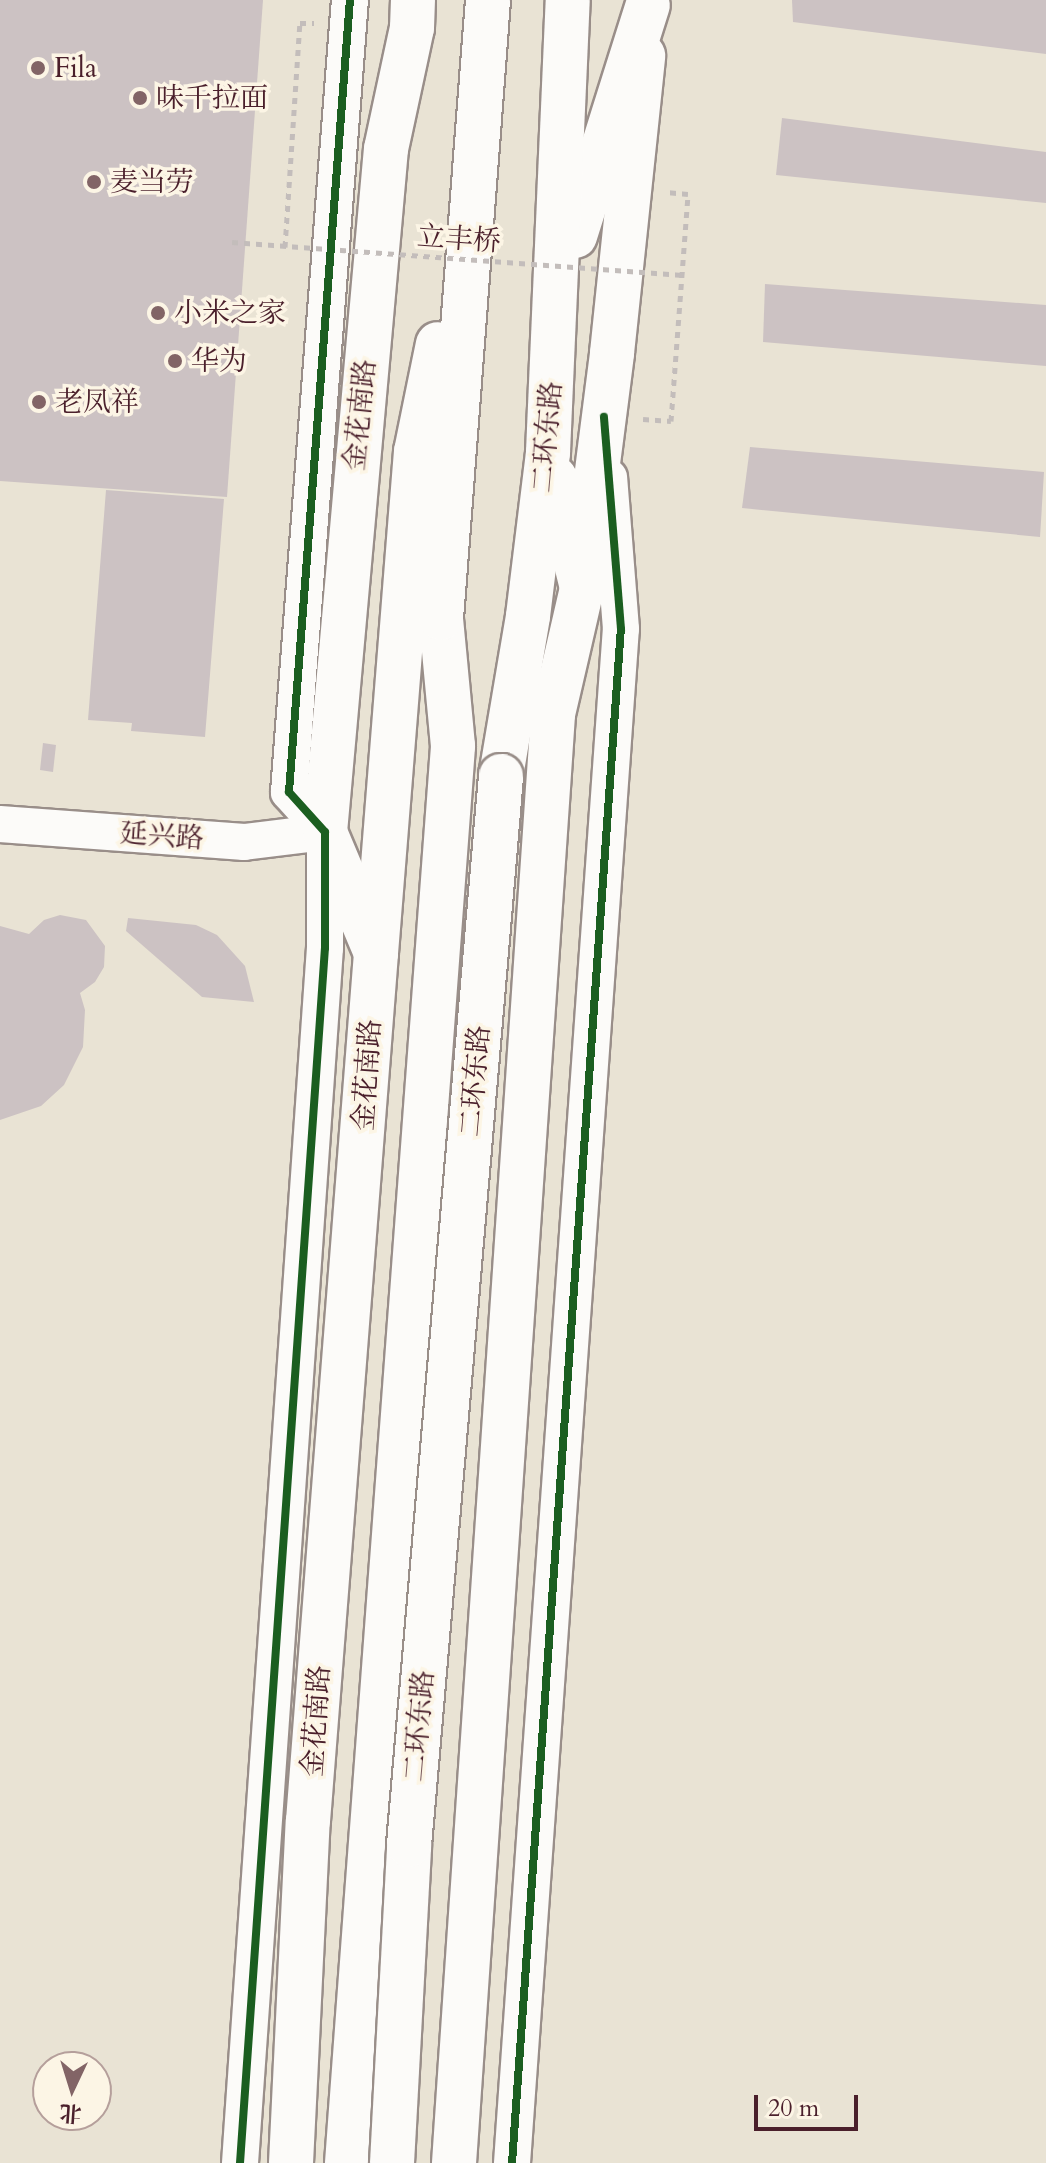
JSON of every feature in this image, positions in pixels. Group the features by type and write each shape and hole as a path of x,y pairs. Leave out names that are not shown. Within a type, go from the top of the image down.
{"main road":[{"name":"金花南路","path":"291,2163 308,1821 376,953 325,832 386,149 412,28 413,0"},
{"name":"二环东路","path":"347,2163 453,746 441,618 488,0"},
{"name":"二环东路","path":"392,2163 409,1845 501,776 528,616 548,452 558,291 568,0"},
{"path":"558,291 648,2"},
{"path":"454,2163 553,714 582,588 604,417 648,2"},
{"path":"376,953 416,452 476,154"},
{"path":"548,452 582,588"}],"street":[{"path":"240,2163 325,948 325,832 289,792 350,0"},
{"path":"512,2163 621,629 604,417"},
{"name":"延兴路","path":"0,824 244,842 325,832"}],"path":[{"path":"285,247 300,23"},
{"path":"671,421 688,194"}],"building":[{"path":"0,0 263,0 227,497 0,481"},
{"path":"792,0 1046,0 1046,54 793,22"},
{"path":"782,118 1046,152 1046,203 776,175"},
{"path":"765,284 1046,305 1046,366 763,342"},
{"path":"750,447 1044,472 1040,537 742,508"},
{"path":"106,490 224,499 205,737 131,731 132,723 88,720"},
{"path":"43,743 56,745 53,772 40,770"},
{"path":"60,915 86,920 105,946 104,967 95,982 80,993 85,1010 83,1047 64,1085 41,1106 0,1120 0,926 29,934 44,920"},
{"path":"128,918 196,925 217,935 245,966 254,1002 202,997 126,931"}],"cycle path":[{"path":"240,2163 325,948 325,832 289,792 350,0"},
{"path":"512,2163 621,629 604,417"}],"place":[{"name":"Fila","path":"38,68"},
{"name":"味千拉面","path":"140,98"},
{"name":"麦当劳","path":"94,182"},
{"name":"小米之家","path":"158,313"},
{"name":"华为","path":"175,361"},
{"name":"老凤祥","path":"39,402"}]}
